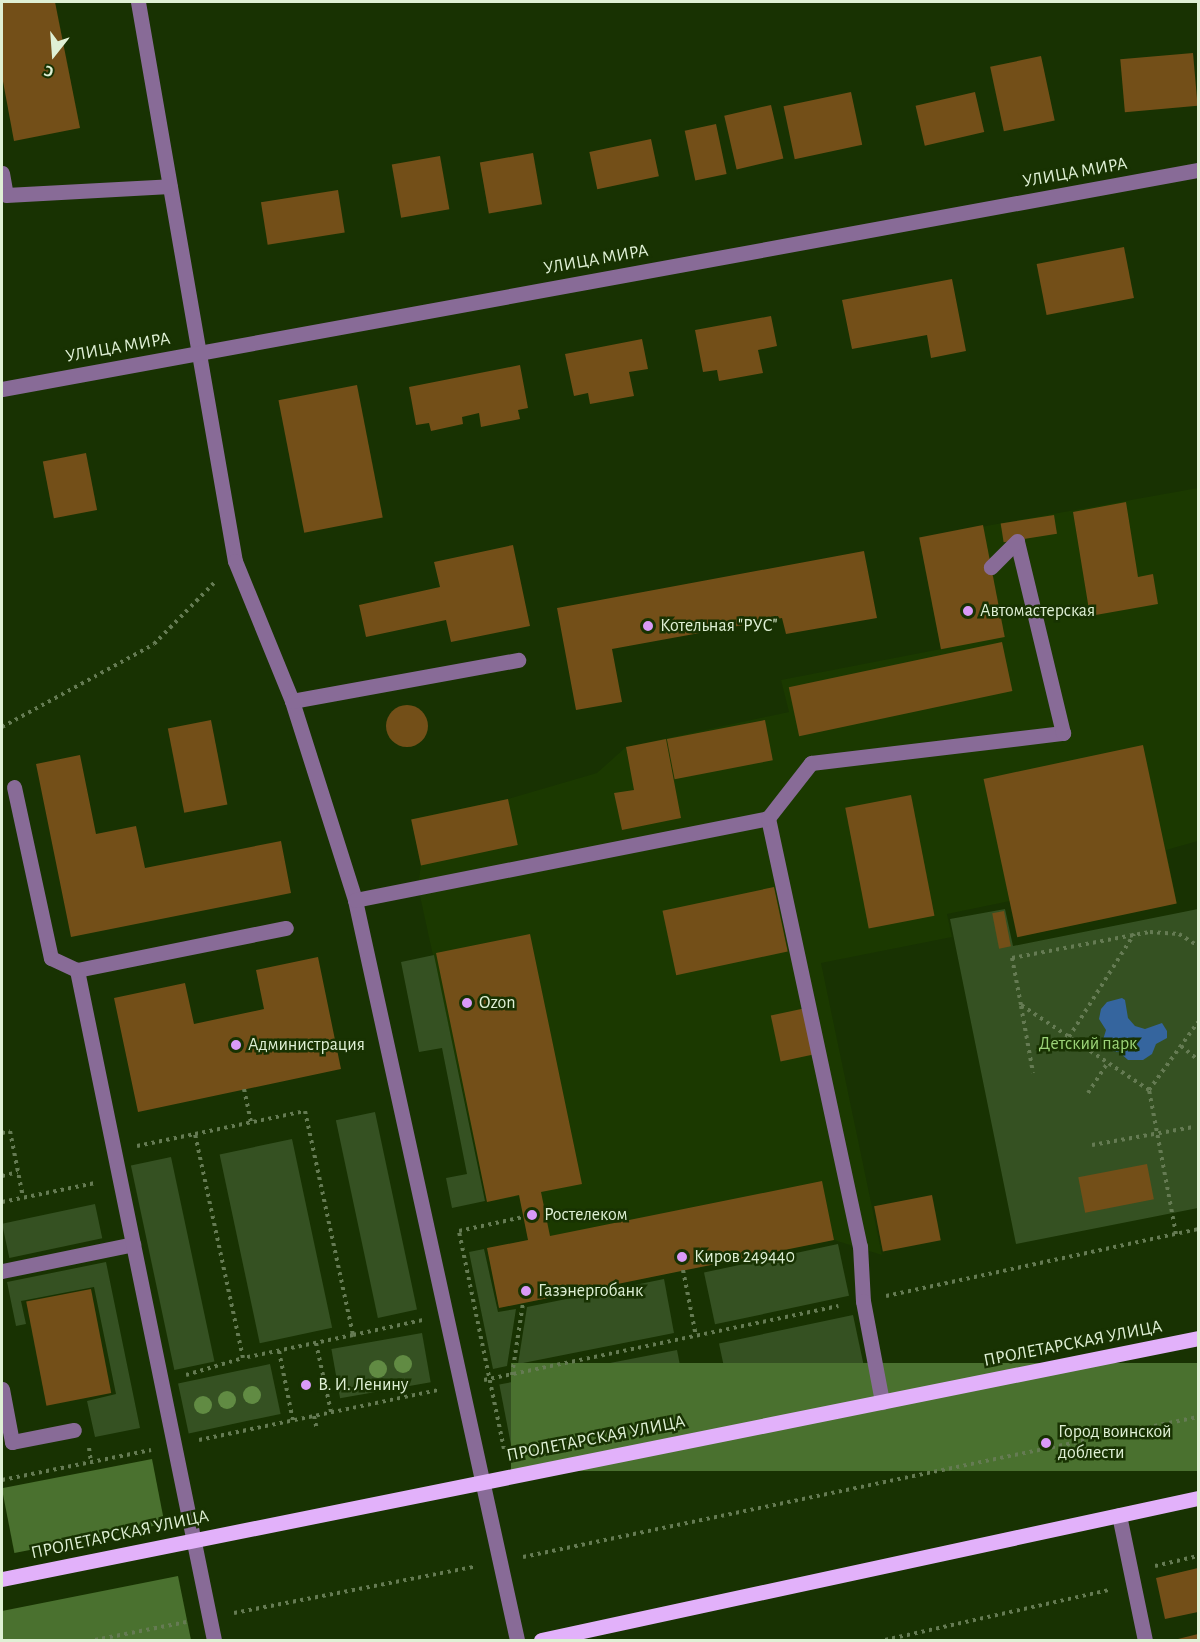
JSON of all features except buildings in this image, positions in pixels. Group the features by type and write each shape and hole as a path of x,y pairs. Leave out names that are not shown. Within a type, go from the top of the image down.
{"main road":[{"name":"ПРОЛЕТАРСКАЯ УЛИЦА","path":"2,1579 1198,1338"},
{"path":"541,1641 1198,1498"}],"street":[{"path":"138,2 201,352 235,561 292,701 355,900 464,1384 518,1641"},
{"name":"УЛИЦА МИРА","path":"2,389 1198,170"},
{"path":"2,173 6,195 170,186"},
{"path":"355,900 768,818 811,763 1062,733 1017,542 991,567"},
{"path":"292,701 518,660"},
{"path":"14,788 51,958 77,970 286,928"},
{"path":"768,818 860,1246 863,1301 882,1402"},
{"path":"77,970 214,1641"},
{"path":"2,1271 133,1244"},
{"path":"2,1389 7,1443 74,1430"},
{"path":"1119,1515 1145,1641"}],"path":[{"path":"2,727 154,644 235,561"},
{"path":"1069,1037 1135,934"},
{"path":"1033,1073 1012,958 1135,934 1179,934 1198,946"},
{"path":"1021,1005 1149,1090 1176,1234"},
{"path":"1149,1090 1198,1022"},
{"path":"1181,1046 1198,1060"},
{"path":"1088,1093 1108,1062"},
{"path":"244,1089 251,1122"},
{"path":"2,1202 120,1178 137,1146 305,1111 353,1335"},
{"path":"1092,1146 1193,1127"},
{"path":"2,1133 10,1131 23,1197"},
{"path":"195,1134 243,1358"},
{"path":"2,1176 18,1172"},
{"path":"490,1379 459,1231 524,1217"},
{"path":"2,1480 293,1421 1198,1229"},
{"path":"683,1270 696,1336"},
{"path":"512,1375 523,1303"},
{"path":"162,1380 215,1370 243,1358 448,1315"},
{"path":"316,1342 331,1412"},
{"path":"279,1351 293,1421"},
{"path":"314,1416 317,1430"},
{"path":"95,1641 501,1561 1198,1417"},
{"path":"885,1641 1133,1584 1154,1566 1198,1556"}],"shaded area":[{"path":"1198,488 1198,841 1166,850 1177,903 1018,937 1010,901 947,914 952,937 821,963 882,1255 834,1240 499,1308 487,1248 528,1240 519,1196 487,1202 418,887 421,864 411,819 508,799 597,773 626,747 789,712 781,680 941,649 919,538"},
{"path":"511,1363 1198,1363 1198,1471 511,1471"},
{"path":"152,1459 165,1524 14,1553 2,1488"},
{"path":"178,1576 191,1640 2,1640 2,1611"}],"green space":[{"name":"Детский парк","path":"1005,909 1013,946 1198,909 1198,1208 1016,1244 950,919"},
{"path":"434,955 485,1201 452,1208 446,1178 467,1174 442,1048 419,1052 401,962"},
{"path":"375,1112 417,1310 378,1318 336,1120"},
{"path":"292,1139 332,1328 260,1343 220,1154"},
{"path":"171,1157 214,1361 174,1370 131,1166"},
{"path":"95,1204 102,1238 9,1258 2,1224"},
{"path":"838,1244 849,1296 715,1324 704,1272"},
{"path":"484,1249 498,1312 516,1309 507,1366 493,1369 469,1252"},
{"path":"106,1262 140,1428 95,1437 87,1401 116,1394 94,1287 21,1301 26,1324 16,1326 7,1282"},
{"path":"664,1279 674,1333 518,1364 527,1307"},
{"path":"853,1315 869,1389 735,1418 719,1343"},
{"path":"422,1333 431,1382 340,1398 331,1349"},
{"path":"677,1350 692,1425 514,1459 499,1385"},
{"path":"270,1364 281,1414 189,1433 178,1384"}],"water":[{"path":"1122,998 1125,1000 1128,1018 1135,1026 1145,1029 1162,1023 1167,1031 1167,1038 1156,1044 1152,1054 1143,1060 1128,1060 1119,1052 1106,1050 1102,1043 1106,1030 1099,1019 1101,1009 1107,1002"}],"place":[{"name":"Автомастерская","path":"968,611"},
{"name":"Котельная \"РУС\"","path":"648,626"},
{"name":"Ozon","path":"467,1003"},
{"name":"Администрация","path":"236,1045"},
{"name":"Ростелеком","path":"532,1215"},
{"name":"Киров 249440","path":"682,1257"},
{"name":"Газэнергобанк","path":"526,1291"},
{"name":"В. И. Ленину","path":"306,1385"},
{"name":"Город воинской доблести","path":"1046,1443"}]}
